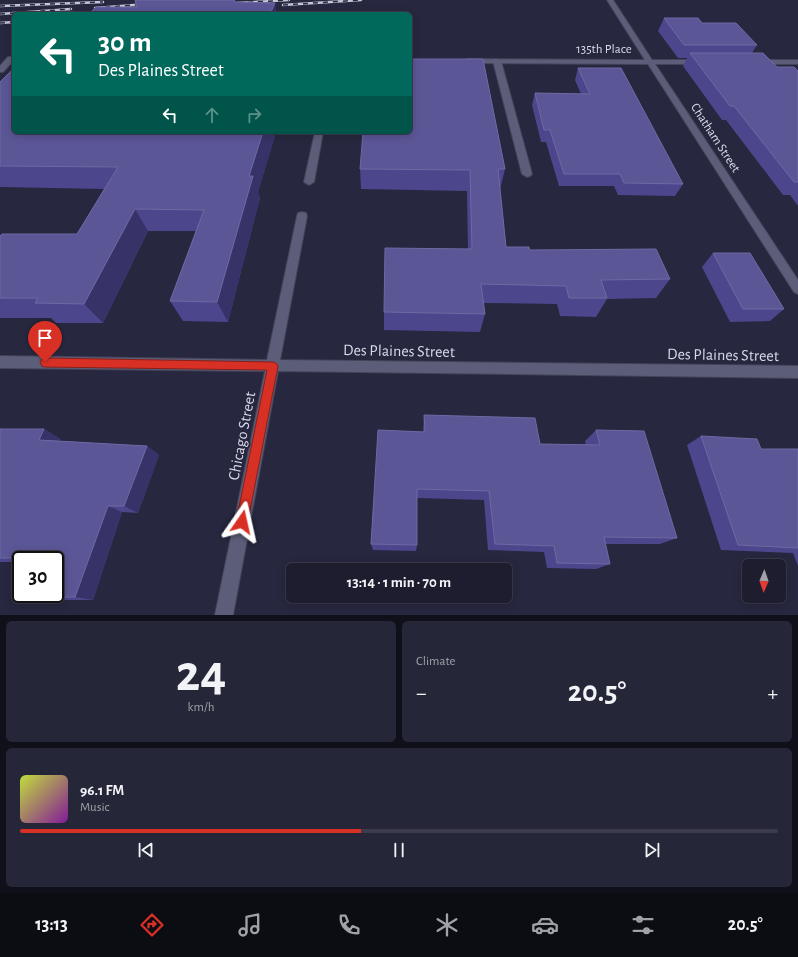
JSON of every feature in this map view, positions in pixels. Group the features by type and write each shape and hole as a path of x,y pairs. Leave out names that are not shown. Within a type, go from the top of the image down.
{"street":[{"name":"Chatham Street","path":"610,0 798,289"},
{"path":"0,59 12,59"},
{"path":"0,70 12,59"},
{"name":"135th Place","path":"458,61 712,62"},
{"path":"497,61 527,174"},
{"path":"751,62 798,62"},
{"path":"309,182 319,134"},
{"name":"Chicago Street","path":"224,615 302,216"},
{"name":"Des Plaines Street","path":"0,362 798,372"}],"building":[{"path":"135,0 234,0 236,2 275,3 271,12 91,12 96,7 137,7"},
{"path":"664,18 698,18 702,23 736,23 757,45 684,45"},
{"path":"690,53 763,53 777,67 794,67 798,71 798,182 794,182 734,106 730,106"},
{"path":"412,59 483,59 505,169 498,169 506,247 529,247 530,250 656,249 670,279 601,280 607,298 569,298 566,286 481,284 485,314 384,312 385,248 472,249 470,170 360,169 363,134 412,134"},
{"path":"578,68 621,68 683,184 624,183 620,174 564,174 550,130 544,130 535,93 590,94"},
{"path":"12,70 12,134 262,134 249,176 253,176 217,302 170,301 204,210 135,209 84,304 35,303 38,298 0,298 0,236 2,234 77,234 118,167 0,166 0,82"},
{"path":"713,253 750,253 784,309 743,309"},
{"path":"424,415 535,418 540,444 600,445 596,430 644,431 677,538 604,537 610,564 557,563 554,546 495,544 489,491 417,489 417,545 371,544 378,430 425,432"},
{"path":"0,429 44,429 39,440 147,446 124,506 108,506 75,597 64,597 64,551 12,551 12,558 0,558"},
{"path":"701,436 757,439 761,449 798,449 798,548 738,545"}],"railway":[{"path":"238,3 289,0"},
{"path":"283,5 361,0"},
{"path":"0,6 103,2"},
{"path":"95,8 147,4"},
{"path":"28,12 71,9"},
{"path":"0,14 12,13"},
{"path":"0,23 12,22"}],"route":[{"path":"45,362 273,366 242,522"}]}
